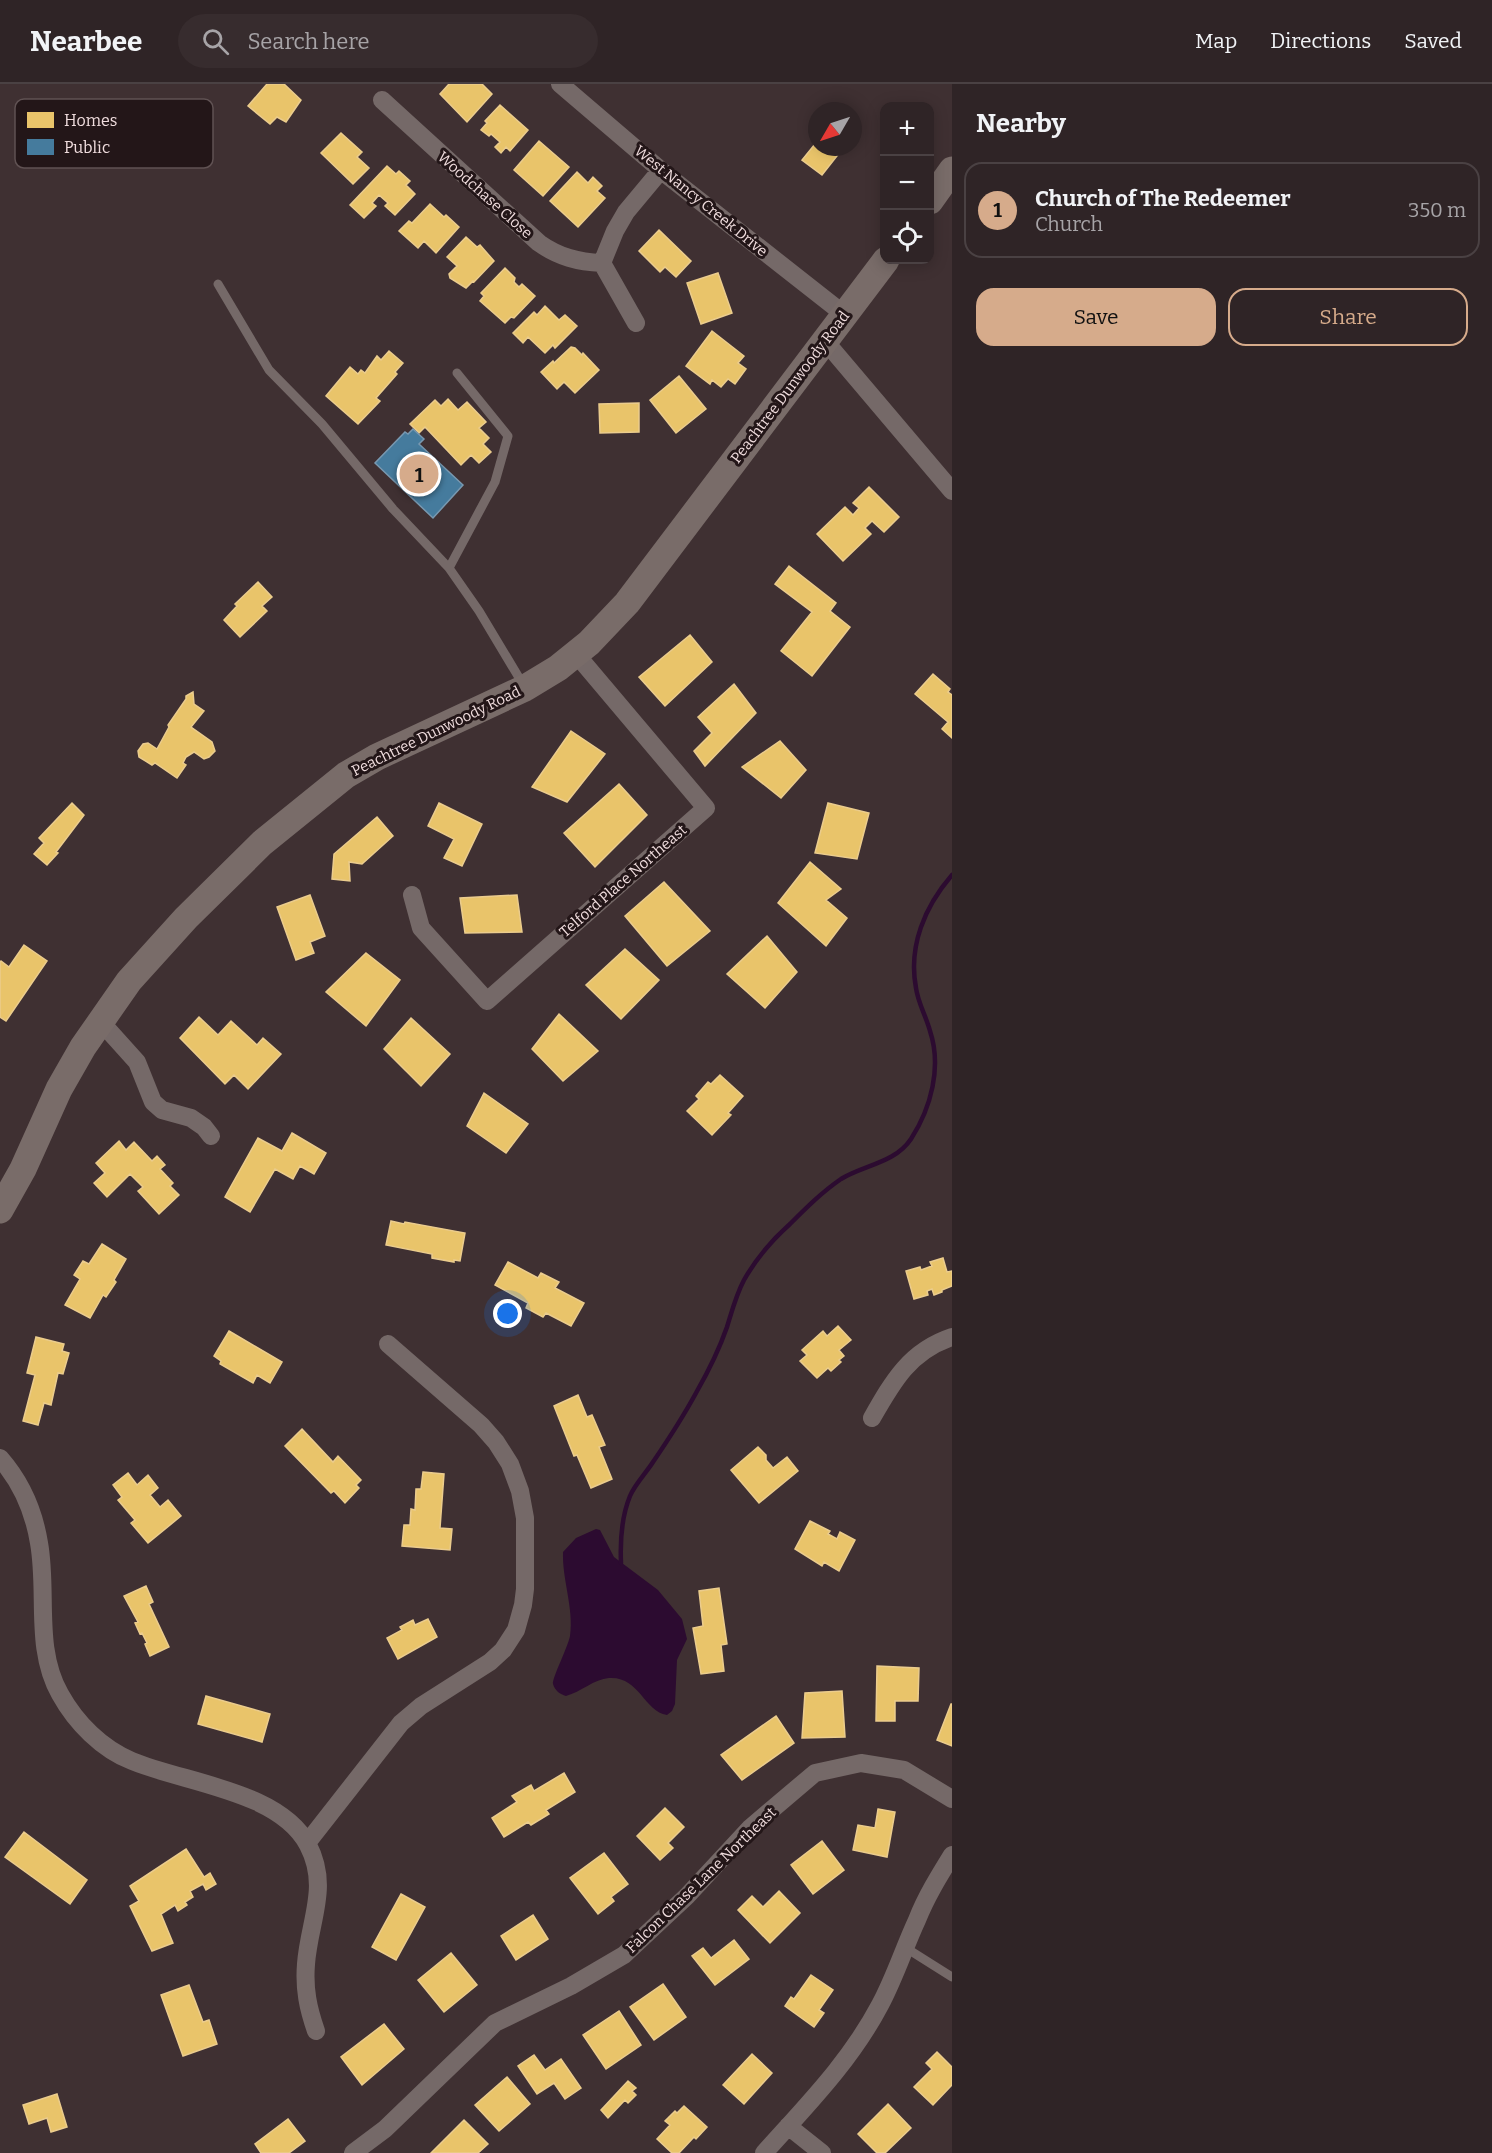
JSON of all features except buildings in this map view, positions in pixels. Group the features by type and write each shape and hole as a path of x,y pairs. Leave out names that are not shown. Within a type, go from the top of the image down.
{"main road":[{"path":"934,195 952,170"},
{"name":"Peachtree Dunwoody Road","path":"0,1210 82,1047 129,981 186,918 262,843 346,775 377,757 525,688 558,668 589,643 627,603 883,264"}],"street":[{"name":"West Nancy Creek Drive","path":"560,84 661,170 845,315"},
{"name":"Woodchase Close","path":"382,100 539,243 567,258 602,263"},
{"path":"636,323 602,263 615,231 627,212 661,170"},
{"path":"825,341 952,491"},
{"name":"Telford Place Northeast","path":"412,895 420,928 487,1001 706,808 576,654"},
{"path":"101,1022 137,1062 153,1102 162,1110 191,1118 204,1127 211,1136"},
{"path":"872,1418 894,1379 912,1359 938,1342 952,1337"},
{"path":"307,1843 386,1740 401,1724 421,1706 490,1662 503,1650 516,1630 523,1605 525,1518 520,1491 510,1464 496,1442 481,1425 388,1344"},
{"path":"0,1458 22,1490 32,1515 39,1545 44,1637 48,1663 60,1694 80,1723 102,1744 131,1761 270,1807 292,1823 307,1843 315,1860 319,1884 306,1965 306,2001 316,2031"},
{"name":"Falcon Chase Lane Northeast","path":"352,2153 385,2129 495,2023 571,1986 624,1955 687,1896 750,1828 815,1773 861,1763 904,1770 952,1798"},
{"path":"764,2153 835,2075 859,2041 880,2005 936,1881 952,1855"},
{"path":"788,2126 822,2153"}],"lane":[{"path":"218,284 269,370 322,424 393,509 449,568 479,611 525,688"},
{"path":"449,568 495,482 508,436 458,373"},
{"path":"906,1948 952,1977"}],"shaded area":[{"path":"596,1529 600,1530 614,1557 658,1590 682,1619 687,1639 677,1660 675,1704 667,1715 652,1707 627,1682 619,1679 603,1679 566,1696 558,1692 553,1684 569,1641 571,1626 563,1552 576,1538"}],"waterway":[{"path":"621,1563 622,1529 630,1496 675,1428 705,1377 724,1336 739,1291 754,1265 777,1237 821,1195 850,1174 888,1159 897,1153 911,1139 918,1127 933,1087 935,1059 930,1031 917,994 914,957 927,913 952,875"}],"place":[{"name":"Church of The Redeemer","path":"419,474"}]}
